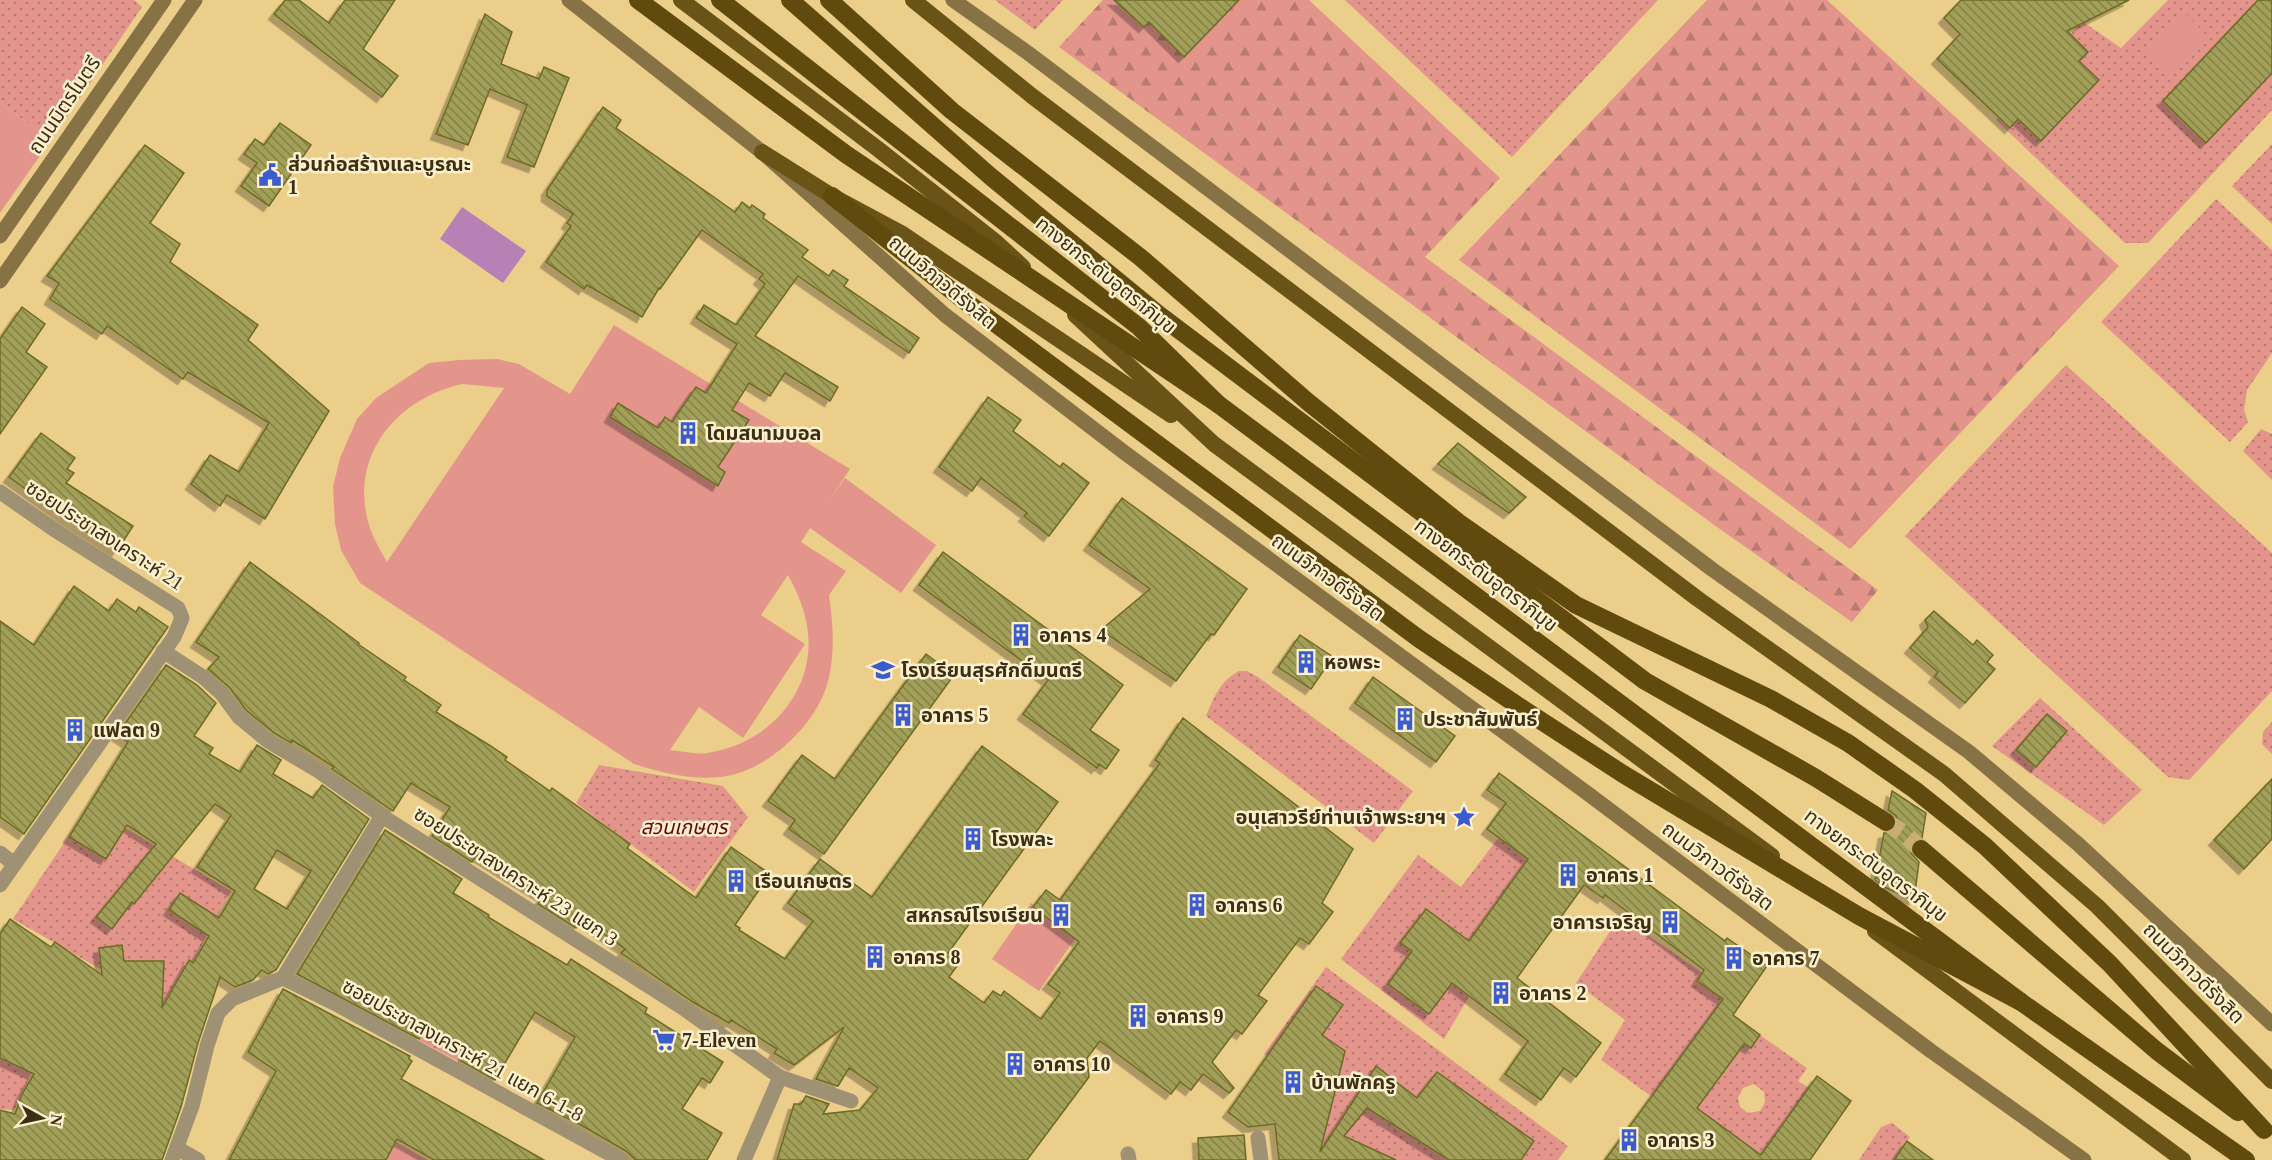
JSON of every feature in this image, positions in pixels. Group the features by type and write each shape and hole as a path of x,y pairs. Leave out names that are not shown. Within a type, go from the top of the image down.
{"highway":[{"path":"638,0 847,155 1218,404"},
{"name":"ถนนวิภาวดีรังสิต","path":"681,0 878,149 996,242 1214,444 2183,1160"},
{"name":"ทางยกระดับอุตราภิมุข","path":"720,0 1139,327 1218,404 2021,1002 2246,1160"},
{"name":"ทางยกระดับอุตราภิมุข","path":"790,0 990,176 1158,314 1645,681 1816,778 1886,822"},
{"path":"829,0 952,111 1140,257 1308,402 1458,522 1576,605 1771,699 1848,743 1915,790 1985,846 2110,964 2268,1133"},
{"name":"ถนนวิภาวดีรังสิต","path":"913,0 1032,96 1698,599 1944,774 2097,906 2272,1081"},
{"path":"762,152 832,196 864,212 928,251 1214,444"},
{"path":"832,196 962,298 1418,638 1623,774 1859,916 2021,1002"},
{"name":"ทางยกระดับอุตราภิมุข","path":"1921,849 2148,1044 2204,1088 2268,1133"}],"main road":[{"name":"ถนนมิตรไมตรี","path":"0,236 164,0"},
{"path":"0,280 191,5 174,0"},
{"name":"ถนนวิภาวดีรังสิต","path":"569,0 762,152 945,315 1148,470 1587,793 1931,1051 2084,1160"},
{"name":"ถนนวิภาวดีรังสิต","path":"953,0 1028,53 1713,570 1969,752 2078,844 2272,1024"}],"street":[{"name":"ซอยประชาสงเคราะห์ 21","path":"0,492 58,532 178,608 182,618 174,637 0,885"},
{"name":"ซอยประชาสงเคราะห์ 23 แยก 3","path":"163,651 203,677 222,694 239,717 268,741 683,1008 780,1077 851,1101"},
{"path":"198,1160 174,1154 192,1106 218,1013 232,999 283,978 382,816"},
{"path":"0,854 14,864"},
{"name":"ซอยประชาสงเคราะห์ 21 แยก 6-1-8","path":"283,978 334,1003 621,1160"},
{"path":"744,1160 780,1077"},
{"path":"1258,1138 1261,1160"}],"green space":[{"path":"0,0 134,0 142,7 51,140 0,103"},
{"path":"995,0 1063,0 1035,30"},
{"path":"1103,0 1309,0 1500,178 1425,257 1878,590 1852,622 1717,527 1059,47"},
{"path":"1345,0 1658,0 1512,157"},
{"path":"1707,0 1827,0 2119,266 1850,549 1459,260"},
{"path":"2168,0 2272,0 2272,110 2148,243 2125,243 1996,120 2082,21 2121,48"},
{"path":"2187,14 2210,39 2168,78 2146,53"},
{"path":"0,103 51,140 0,213"},
{"path":"2272,144 2272,224 2232,186"},
{"path":"2216,199 2272,250 2272,353 2247,390 2244,410 2248,422 2230,442 2101,322"},
{"path":"614,325 850,469 830,499 845,478 936,545 901,593 810,528 801,542 846,571 829,595 833,636 829,677 824,694 803,728 772,756 755,766 720,777 698,778 666,773 634,764 360,583 341,550 335,524 333,487 340,458 357,419 376,398 429,363 497,359 519,364 570,394","holes":["462,384 504,388 387,562 373,536 365,506 365,483 369,463 377,444 404,412 441,390","788,575 804,612 808,650 805,672 784,710 750,739 729,748 703,753 670,750 699,707 743,738 805,644 761,615"]},
{"path":"2066,365 2272,553 2272,691 2189,780 2168,777 1905,536"},
{"path":"2261,429 2272,434 2272,480 2243,451"},
{"path":"1239,671 1247,671 1258,677 1413,791 1374,843 1206,716 1222,684"},
{"path":"2040,698 2142,790 2104,825 1992,746"},
{"path":"2272,722 2272,754 2262,744 2263,732"},
{"name":"สวนเกษตร","path":"599,765 723,786 748,817 694,892 576,803"},
{"path":"120,825 231,891 168,1008 13,919 74,828"},
{"path":"1499,837 1546,866 1444,1039 1341,959 1418,855 1461,887"},
{"path":"1031,903 1077,936 1039,991 992,959"},
{"path":"1620,916 1697,969 1730,995 1655,1099 1601,1060 1625,1020 1576,983"},
{"path":"1326,967 1568,1146 1558,1160 1325,1160 1322,1124 1329,1123 1264,1054"},
{"path":"430,1022 469,1045 460,1062 418,1040"},
{"path":"1760,1035 1807,1068 1798,1081 1809,1088 1761,1155 1697,1108 1744,1044 1751,1048","holes":["1754,1084 1764,1092 1765,1102 1760,1111 1748,1113 1740,1107 1738,1098 1743,1088"]},
{"path":"0,1057 32,1072 14,1110 0,1109"},
{"path":"1892,1123 1910,1137 1894,1160 1859,1160 1881,1127"},
{"path":"373,1129 428,1160 357,1160"}],"shaded area":[{"path":"462,207 526,251 503,283 440,239"}],"building":[{"path":"285,0 299,0 329,23 345,0 395,0 363,49 398,76 382,97 274,14"},
{"path":"1114,0 1239,0 1184,57 1149,22 1144,27"},
{"path":"1961,0 2129,0 2067,31 2088,52 2079,61 2099,80 2041,141 2018,119 2010,128 1937,59 1960,34 1944,18"},
{"path":"2258,0 2272,0 2272,73 2206,143 2163,101"},
{"path":"485,14 512,32 501,64 539,79 544,67 569,78 534,167 507,157 527,105 490,89 468,145 436,134"},
{"path":"603,107 621,120 616,128 735,212 742,202 750,208 752,205 765,214 763,218 808,250 802,257 829,276 833,270 848,280 844,286 919,338 909,353 798,276 755,336 838,387 830,401 785,373 770,396 749,383 732,410 749,420 718,467 725,472 718,486 610,417 618,403 658,428 665,417 672,422 696,387 706,393 737,344 696,318 704,305 736,325 765,284 759,279 763,274 702,230 659,288 642,317 587,285 584,289 546,262 571,226 567,223 573,214 547,196 547,190"},
{"name":"ส่วนก่อสร้างและบูรณะ 1","path":"280,123 311,145 269,206 241,186 257,163 244,154 255,139 264,145"},
{"path":"145,145 184,173 150,223 180,244 170,262 258,325 248,340 329,411 265,519 227,495 220,506 191,484 210,455 239,472 269,423 188,372 183,379 107,326 102,334 50,299 59,283 47,276"},
{"path":"22,307 45,324 26,352 47,367 0,434 0,339"},
{"path":"988,397 1021,420 1013,431 1060,467 1063,463 1089,483 1049,536 1024,516 1027,513 981,478 972,491 939,467"},
{"path":"41,433 75,458 67,469 74,473 66,483 133,526 117,551 67,519 9,477"},
{"path":"1458,443 1526,497 1509,513 1438,464"},
{"path":"1122,498 1247,589 1214,635 1211,634 1176,681 1101,630 1150,589 1089,545"},
{"name":"อาคาร 4","path":"943,552 1123,685 1090,730 1119,750 1106,769 1099,764 1097,768 1023,714 1048,680 919,585"},
{"path":"250,562 358,644 406,677 404,680 441,705 436,712 507,757 505,760 550,791 552,788 630,844 627,848 696,898 731,847 770,874 735,925 740,928 739,930 785,959 813,921 788,903 820,859 872,897 982,746 1058,802 948,953 960,962 949,977 984,1003 993,991 1001,996 1004,991 1041,1019 1060,993 1048,984 1079,942 1033,907 1046,890 1060,900 1160,763 1155,760 1183,718 1353,849 1322,903 1333,912 1309,944 1300,938 1258,995 1267,1001 1242,1034 1236,1030 1212,1062 1234,1088 1229,1093 1203,1074 1191,1090 1180,1082 1171,1094 1100,1041 1087,1058 1089,1077 1027,1160 777,1160 794,1104 801,1104 806,1096 829,1104 823,1114 860,1110 878,1088 849,1068 838,1086 816,1079 844,1027 794,1065 774,1053 777,1049 731,1020 729,1023 693,1002 621,953 625,949 582,919 576,928 538,904 543,896 477,855 472,862 432,836 450,807 411,783 393,811 332,769 334,767 292,740 291,743 274,733 246,710 230,688 208,669 219,657 196,642"},
{"name":"แฟลต 9","path":"74,586 109,611 117,599 136,612 139,607 168,627 24,834 0,817 0,621 34,645"},
{"path":"1934,611 1973,645 1977,640 1993,655 1987,662 1995,669 1965,703 1934,677 1938,672 1910,648 1928,627 1925,620"},
{"name":"หอพระ","path":"1300,635 1333,657 1311,689 1278,667"},
{"name":"อาคาร 5","path":"926,654 954,675 824,854 789,829 795,820 768,801 802,755 835,779"},
{"path":"166,665 197,685 216,703 194,736 213,748 209,754 240,772 257,745 281,760 273,774 313,798 322,785 369,819 276,970 268,974 262,970 253,980 235,987 220,977 198,1043 181,1107 162,1160 0,1160 0,1110 15,1114 22,1094 34,1074 0,1058 0,934 10,919 51,947 55,942 102,975 99,948 122,945 124,961 164,961 162,1008 189,960 193,963 209,936 169,910 180,893 219,918 235,891 197,867 231,815 215,804 112,929 96,917 156,844 127,825 106,859 69,837 128,742 117,735","holes":["277,850 311,871 287,909 254,889"]},
{"name":"ประชาสัมพันธ์","path":"1373,677 1455,736 1436,762 1355,703"},
{"path":"2047,714 2067,731 2036,767 2016,750"},
{"path":"1499,773 1725,941 1727,938 1767,966 1733,1015 1760,1035 1751,1048 1744,1044 1697,1108 1761,1155 1817,1076 1851,1101 1810,1160 1605,1160 1723,999 1697,981 1704,970 1605,895 1603,898 1584,885 1517,978 1601,1043 1576,1077 1564,1068 1541,1100 1505,1074 1528,1041 1452,983 1429,1014 1388,984 1412,951 1400,943 1426,909 1469,941 1528,859 1487,829 1506,803 1487,790"},
{"path":"2272,779 2272,839 2244,869 2214,840"},
{"path":"1892,791 1926,813 1922,838 1913,841 1910,848 1911,853 1919,862 1914,900 1886,888 1875,880 1884,833 1892,832 1897,823 1896,816 1888,810"},
{"path":"385,830 462,879 453,893 567,965 571,959 647,1008 645,1013 723,1062 710,1083 702,1078 682,1109 722,1133 707,1160 636,1160 626,1151 581,1125 537,1103 575,1037 535,1012 495,1080 461,1061 468,1049 427,1024 419,1039 297,974"},
{"path":"1316,986 1343,1005 1322,1035 1345,1051 1320,1152 1376,1066 1417,1098 1437,1072 1534,1141 1521,1160 1449,1160 1367,1108 1344,1136 1396,1160 1279,1160 1275,1124 1248,1127 1228,1112"},
{"path":"283,989 410,1056 409,1059 412,1061 401,1079 544,1160 434,1160 397,1139 386,1160 229,1160 276,1071 248,1052"},
{"path":"1244,1135 1246,1160 1199,1160 1198,1138"},
{"path":"1907,1141 1933,1160 1894,1160"}],"tunnel":[{"path":"1886,822 1921,849"}],"place":[{"name":"ส่วนก่อสร้างและบูรณะ 1","path":"270,175"},
{"name":"โดมสนามบอล","path":"688,433"},
{"name":"อาคาร 4","path":"1021,635"},
{"name":"หอพระ","path":"1306,662"},
{"name":"โรงเรียนสุรศักดิ์มนตรี","path":"883,670"},
{"name":"อาคาร 5","path":"903,715"},
{"name":"ประชาสัมพันธ์","path":"1405,719"},
{"name":"แฟลต 9","path":"75,730"},
{"name":"อนุเสาวรีย์ท่านเจ้าพระยาฯ","path":"1464,817"},
{"name":"โรงพละ","path":"973,839"},
{"name":"อาคาร 1","path":"1568,875"},
{"name":"เรือนเกษตร","path":"736,881"},
{"name":"อาคาร 6","path":"1197,905"},
{"name":"สหกรณ์โรงเรียน","path":"1061,915"},
{"name":"อาคารเจริญ","path":"1670,922"},
{"name":"อาคาร 8","path":"875,957"},
{"name":"อาคาร 7","path":"1734,958"},
{"name":"อาคาร 2","path":"1501,993"},
{"name":"อาคาร 9","path":"1138,1016"},
{"name":"7-Eleven","path":"664,1040"},
{"name":"อาคาร 10","path":"1015,1064"},
{"name":"บ้านพักครู","path":"1293,1082"},
{"name":"อาคาร 3","path":"1629,1140"}]}
